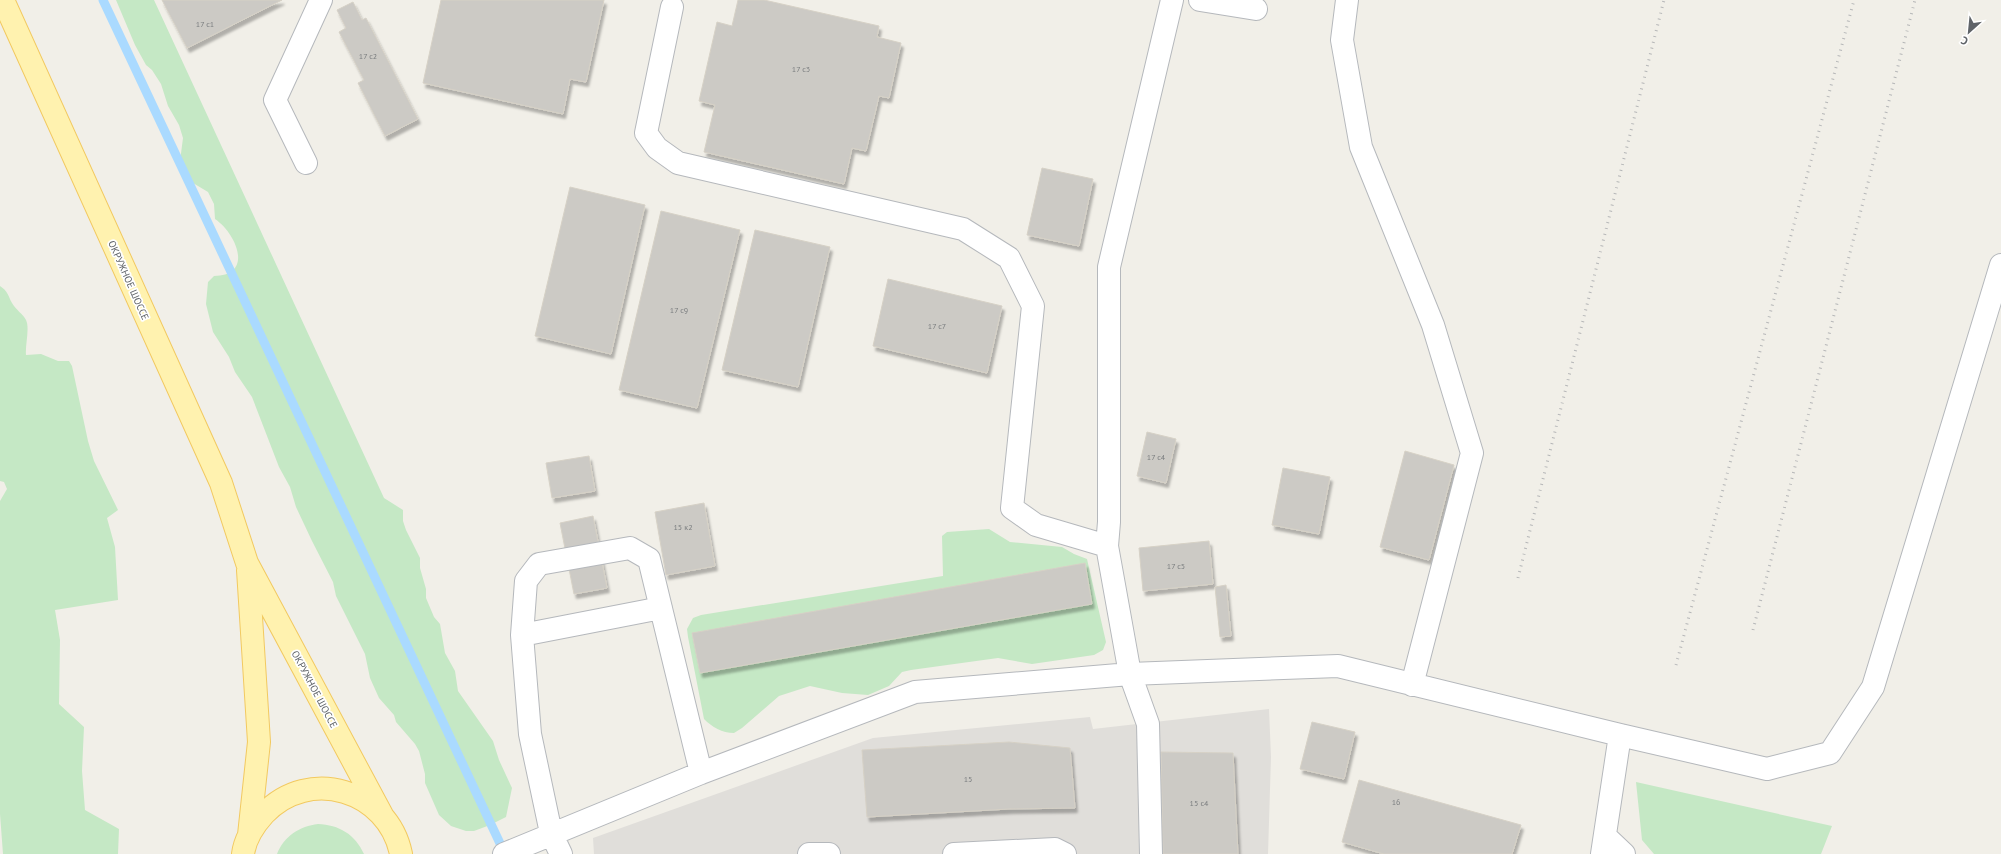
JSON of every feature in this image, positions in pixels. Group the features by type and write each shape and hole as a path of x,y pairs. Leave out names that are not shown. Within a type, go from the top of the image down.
{"main road":[{"name":"ОКРУЖНОЕ ШОССЕ","path":"3,0 221,483 248,563 382,815"},
{"name":"ОКРУЖНОЕ ШОССЕ","path":"246,844 259,742 248,563"},
{"path":"246,844 258,820 270,807 295,793 318,788 353,794 368,803 382,815 392,829 401,854"}],"lane":[{"path":"306,163 275,100 321,0"},
{"path":"1151,854 1148,724 1130,674 1107,546 1109,522 1109,268 1172,0"},
{"path":"1200,0 1256,9"},
{"path":"1347,0 1342,40 1361,147 1432,325 1472,452 1412,685"},
{"path":"672,7 646,133 657,148 678,163 963,229 1009,258 1034,306 1012,508 1036,525 1107,546"},
{"path":"512,851 551,833 701,773 915,692 1130,674 1338,666 1620,735 1767,769 1830,753 1873,688 2001,265"},
{"path":"561,854 551,833 530,734 522,635 526,581 539,564 630,548 649,558 693,746 701,773"},
{"path":"522,635 661,608"},
{"path":"1620,735 1604,845 1624,854"},
{"path":"954,854 1055,849 1065,854"},
{"path":"809,854 829,854"}],"shaded area":[{"path":"1269,709 1271,757 1268,854 594,854 593,838 873,738 1090,717 1093,729"}],"green space":[{"path":"116,0 154,0 384,498 403,510 403,521 406,530 420,558 420,568 426,589 426,598 434,617 440,624 445,653 455,671 458,691 493,741 499,760 512,788 506,817 490,825 474,831 466,831 451,826 439,815 425,783 425,774 419,751 415,744 396,722 394,715 379,698 370,678 365,654 336,596 333,582 296,507 290,487 279,467 252,397 235,372 229,357 213,332 206,304 208,282 214,276 226,274 234,269 238,262 238,253 230,234 215,219 214,204 208,192 193,183 183,169 180,161 183,138 179,125 168,106 161,84 152,70 146,65 135,45"},
{"path":"0,286 26,320 28,327 26,355 41,354 58,361 69,361 72,366 88,441 94,461 118,510 107,518 115,547 118,600 55,610 60,640 59,704 84,727 82,771 85,810 119,829 118,854 3,854 0,814 0,501 7,489 4,482 0,481"},
{"path":"989,529 1010,542 1062,547 1087,559 1106,642 1103,650 1094,655 1032,664 998,658 911,670 902,672 889,686 868,695 842,693 810,686 779,696 742,728 734,733 725,732 718,729 710,725 704,719 687,629 693,618 701,615 943,576 942,536 947,532"},
{"path":"1636,782 1832,826 1821,854 1654,854 1642,840"},
{"path":"318,824 333,826 346,832 356,841 364,854 277,854 284,842 293,833 305,827"}],"building":[{"path":"162,0 282,0 187,48"},
{"path":"441,0 604,0 586,82 570,79 563,114 423,83"},
{"path":"738,0 764,0 879,26 877,37 901,43 889,98 879,96 866,151 852,148 844,184 704,152 715,105 699,101 717,22 732,26"},
{"path":"353,2 362,20 366,18 418,119 385,136 358,83 364,80 339,32 346,28 337,10"},
{"path":"1042,168 1093,179 1079,246 1027,235"},
{"path":"570,187 645,205 611,354 535,336"},
{"path":"661,211 740,230 697,408 619,390"},
{"path":"755,230 830,247 798,387 722,370"},
{"path":"888,279 1002,306 987,373 873,346"},
{"path":"1147,432 1176,439 1166,483 1137,476"},
{"path":"1405,451 1454,465 1429,560 1380,547"},
{"path":"589,456 595,491 552,498 546,463"},
{"path":"1283,468 1330,477 1319,534 1272,525"},
{"path":"704,503 715,566 666,575 655,512"},
{"path":"593,516 607,588 574,594 560,523"},
{"path":"1209,541 1213,584 1143,591 1139,548"},
{"path":"1085,563 1092,604 700,673 692,633"},
{"path":"1226,585 1231,636 1220,637 1215,587"},
{"path":"1312,722 1355,732 1344,779 1300,769"},
{"path":"1009,742 1070,748 1075,808 1009,809 867,817 862,750"},
{"path":"1161,752 1233,753 1238,854 1163,854"},
{"path":"1359,780 1521,825 1512,854 1384,854 1342,842"}],"waterway":[{"path":"103,0 505,854"}],"railway":[{"path":"1518,578 1664,0"},
{"path":"1676,665 1854,0"},
{"path":"1753,630 1915,0"}]}
